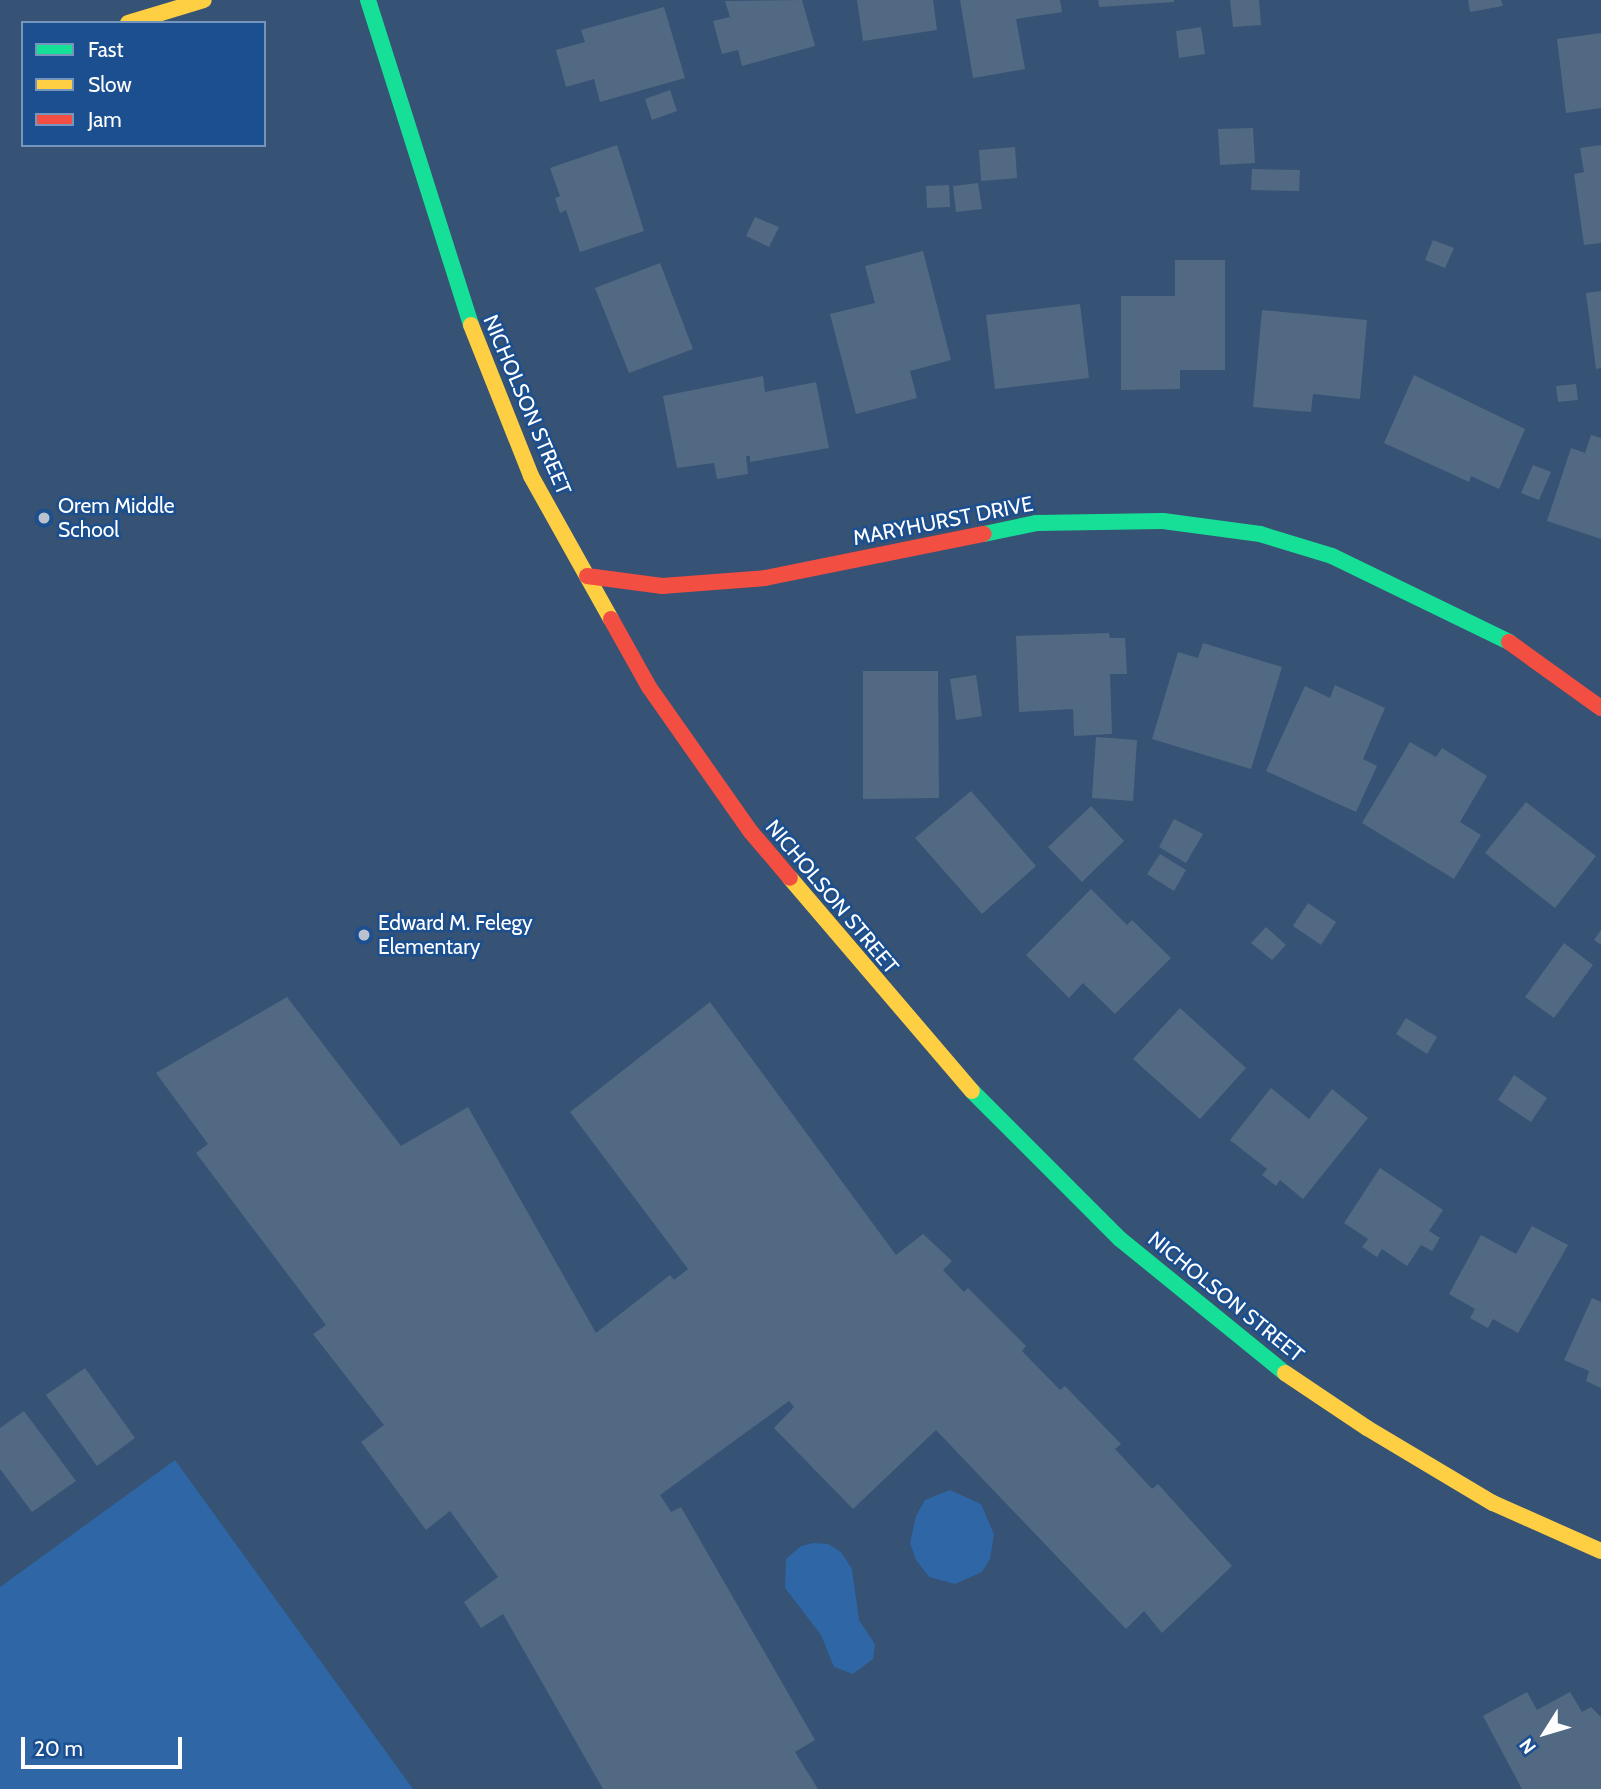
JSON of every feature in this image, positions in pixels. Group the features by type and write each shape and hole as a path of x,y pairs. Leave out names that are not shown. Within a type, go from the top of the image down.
{"street":[{"path":"135,21 204,0"},
{"name":"NICHOLSON STREET","path":"368,0 480,355 531,476 672,723 751,832 999,1122 1111,1230 1270,1362 1367,1427 1493,1503 1601,1551"},
{"name":"MARYHURST DRIVE","path":"587,576 662,586 765,578 1036,523 1191,524 1260,534 1332,556 1406,588 1505,639 1601,708"}],"shaded area":[{"path":"175,1460 413,1789 0,1789 0,1587"},
{"path":"950,1490 981,1504 994,1534 990,1559 982,1572 955,1584 929,1577 916,1560 910,1543 916,1516 925,1500"},
{"path":"813,1543 828,1544 841,1552 852,1569 859,1620 875,1644 873,1659 853,1674 834,1667 821,1635 785,1588 786,1559 801,1546"}],"building":[{"path":"802,0 815,46 742,66 738,50 722,54 713,21 730,17 725,1"},
{"path":"857,0 933,0 937,30 863,41"},
{"path":"960,0 1060,0 1062,12 1016,19 1025,69 973,78"},
{"path":"1098,0 1174,0 1174,2 1099,7"},
{"path":"1230,0 1259,0 1261,25 1233,27"},
{"path":"1468,0 1501,0 1503,6 1470,12"},
{"path":"664,7 685,78 600,102 594,79 566,87 556,50 585,42 581,30"},
{"path":"1201,27 1205,54 1179,58 1176,31"},
{"path":"1601,33 1601,108 1566,113 1557,39"},
{"path":"670,90 677,111 652,120 645,99"},
{"path":"1253,128 1255,163 1220,165 1218,129"},
{"path":"617,145 644,231 580,252 566,210 560,213 555,198 560,196 550,168"},
{"path":"1601,145 1601,243 1584,245 1574,174 1584,172 1580,148"},
{"path":"1015,147 1017,178 981,181 979,150"},
{"path":"1252,169 1300,170 1299,191 1251,190"},
{"path":"978,183 982,209 956,212 953,186"},
{"path":"949,185 950,207 927,208 926,186"},
{"path":"755,217 779,227 769,247 746,236"},
{"path":"1433,240 1454,248 1445,268 1425,260"},
{"path":"923,251 951,360 910,371 917,398 856,414 830,314 875,303 865,266"},
{"path":"1175,260 1225,260 1225,370 1180,370 1180,389 1121,390 1121,296 1175,296"},
{"path":"660,263 693,349 629,373 595,288"},
{"path":"1601,291 1601,368 1596,369 1586,293"},
{"path":"1080,304 1089,378 995,389 986,315"},
{"path":"1262,310 1367,320 1360,399 1313,394 1311,412 1253,407"},
{"path":"1414,375 1525,429 1499,489 1471,476 1469,482 1384,443"},
{"path":"763,376 765,392 816,382 829,448 750,462 750,456 746,456 748,474 717,479 714,463 677,468 663,396"},
{"path":"1576,384 1578,400 1558,402 1556,386"},
{"path":"1591,435 1601,438 1601,539 1547,521 1571,448 1585,453"},
{"path":"1533,465 1551,472 1539,500 1521,493"},
{"path":"1109,633 1110,638 1125,638 1127,674 1110,674 1112,734 1074,736 1073,709 1019,712 1016,636"},
{"path":"1203,643 1282,667 1251,769 1152,739 1178,652 1198,658"},
{"path":"863,671 938,671 939,798 863,799"},
{"path":"976,675 982,716 956,720 950,679"},
{"path":"1335,685 1385,708 1363,759 1377,766 1356,812 1266,771 1305,686 1330,698"},
{"path":"1096,737 1137,740 1133,801 1092,798"},
{"path":"1410,742 1436,757 1442,748 1487,776 1460,822 1481,835 1454,879 1362,823"},
{"path":"971,791 1036,866 982,914 915,838"},
{"path":"1526,802 1596,856 1555,908 1485,853"},
{"path":"1091,806 1124,841 1082,882 1048,847"},
{"path":"1174,819 1203,834 1186,863 1159,847"},
{"path":"1160,854 1186,870 1174,891 1147,874"},
{"path":"1091,889 1127,925 1132,920 1171,958 1115,1014 1083,983 1069,998 1026,955"},
{"path":"1308,903 1336,922 1321,945 1293,926"},
{"path":"1266,927 1286,945 1272,960 1251,943"},
{"path":"1601,930 1601,945 1594,940"},
{"path":"1564,943 1593,965 1554,1018 1525,997"},
{"path":"287,997 401,1146 468,1107 596,1333 670,1275 674,1280 688,1269 570,1112 710,1002 896,1255 923,1234 952,1261 943,1270 964,1292 968,1288 1026,1346 1022,1351 1060,1390 1065,1386 1121,1444 1115,1449 1152,1489 1158,1484 1232,1566 1162,1633 1144,1611 1126,1629 936,1430 853,1509 774,1428 794,1407 789,1401 660,1495 671,1512 681,1507 815,1740 795,1752 818,1789 603,1789 503,1614 481,1628 464,1602 498,1577 450,1511 426,1530 361,1442 384,1425 313,1334 326,1325 196,1153 208,1144 156,1073"},
{"path":"1180,1008 1246,1068 1200,1119 1133,1059"},
{"path":"1406,1018 1437,1037 1427,1054 1396,1034"},
{"path":"1514,1075 1547,1098 1531,1122 1498,1100"},
{"path":"1271,1088 1309,1119 1332,1089 1368,1118 1303,1199 1280,1180 1276,1186 1262,1175 1267,1169 1230,1140"},
{"path":"1380,1168 1443,1210 1429,1231 1440,1238 1432,1251 1421,1245 1407,1266 1382,1249 1377,1257 1362,1247 1368,1239 1344,1223"},
{"path":"1532,1226 1568,1245 1518,1333 1493,1319 1488,1328 1470,1318 1475,1309 1449,1294 1481,1235 1516,1254"},
{"path":"1592,1298 1601,1302 1601,1388 1586,1381 1589,1371 1564,1360"},
{"path":"85,1368 135,1438 97,1466 46,1395"},
{"path":"24,1411 76,1481 32,1512 0,1469 0,1428"},
{"path":"1527,1692 1537,1710 1570,1692 1582,1712 1591,1707 1601,1717 1601,1789 1522,1789 1483,1716"}],"traffic: fast":[{"path":"368,0 471,325"},
{"path":"984,534 1036,523 1163,521 1260,534 1332,556 1509,642"},
{"path":"972,1091 1120,1239 1285,1373"}],"traffic: slow":[{"path":"135,21 204,0"},
{"path":"471,325 531,476 611,619"},
{"path":"790,878 972,1091"},
{"path":"1285,1373 1367,1428 1493,1503 1601,1551"}],"traffic: jam":[{"path":"587,576 662,586 765,578 984,534"},
{"path":"611,619 649,687 751,832 790,878"},
{"path":"1509,642 1601,708"}],"place":[{"name":"Orem Middle School","path":"44,518"},
{"name":"Edward M. Felegy Elementary","path":"364,935"}]}
